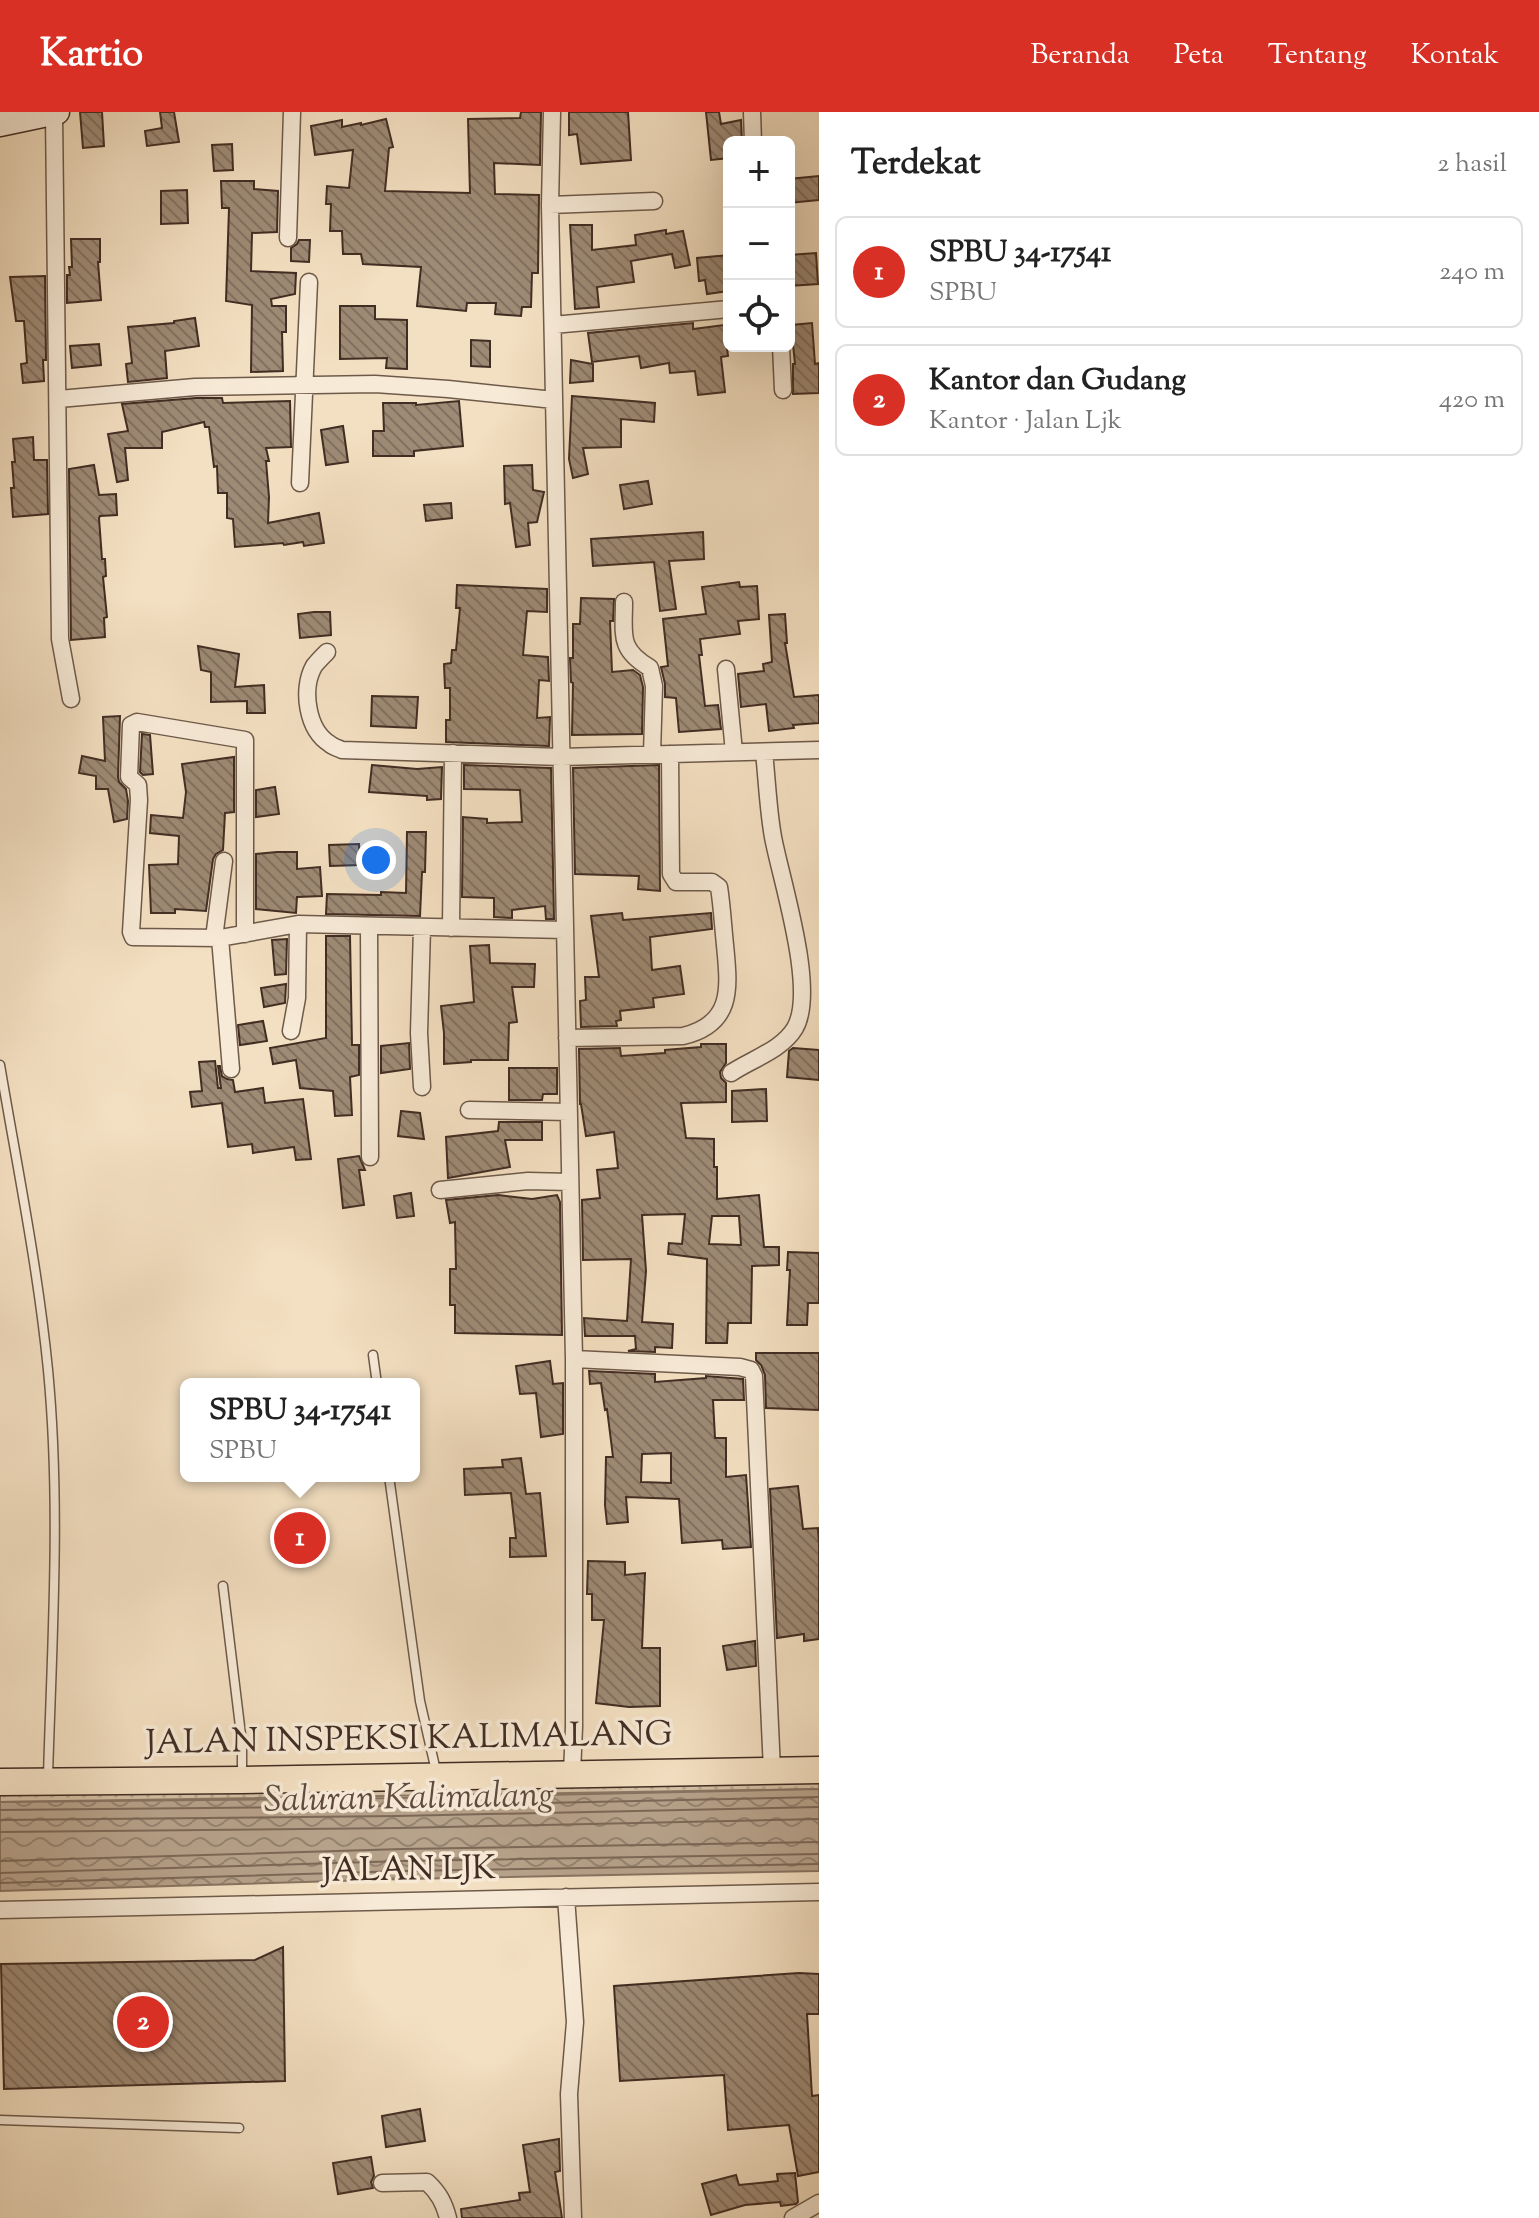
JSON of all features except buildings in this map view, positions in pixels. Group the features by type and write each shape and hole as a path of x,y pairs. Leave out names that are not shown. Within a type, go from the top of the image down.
{"main road":[{"name":"JALAN INSPEKSI KALIMALANG","path":"0,1782 819,1770"}],"street":[{"path":"288,238 292,112"},
{"path":"552,112 550,205 574,1359 572,1773"},
{"path":"752,112 753,136"},
{"path":"0,124 56,113 60,639 71,699"},
{"path":"550,205 654,201"},
{"path":"300,483 309,282"},
{"path":"553,325 723,310"},
{"path":"781,352 783,390"},
{"path":"59,399 195,387 375,384 554,400"},
{"path":"624,602 625,644 635,659 650,668 654,686 652,754"},
{"path":"327,652 314,667 308,692 311,719 322,737 342,750 561,757 819,750"},
{"path":"726,669 734,752"},
{"path":"245,934 245,740 137,722 131,725 128,768 129,777 138,785 139,800 133,937 217,938 245,934 298,924 565,930"},
{"path":"731,1073 776,1047 793,1031 801,1017 803,999 795,936 773,834 764,752"},
{"path":"451,928 453,753"},
{"path":"567,1038 683,1036 711,1025 724,1005 727,996 726,960 719,887 712,882 676,882 671,874 670,754"},
{"path":"224,861 217,938 231,1069"},
{"path":"291,1031 297,998 298,924"},
{"path":"369,926 370,1157"},
{"path":"422,928 419,1033 422,1087"},
{"path":"469,1110 569,1112"},
{"path":"440,1190 528,1181 570,1182"},
{"path":"574,1359 740,1367 751,1370 754,1376 772,1770"},
{"name":"JALAN LJK","path":"0,1910 819,1892"},
{"path":"566,1897 575,2022 569,2094 573,2218"},
{"path":"382,2183 427,2182 444,2203 448,2218"},
{"path":"793,2218 819,2203"}],"lane":[{"path":"0,1065 34,1266 48,1371 55,1506 47,1782"},
{"path":"373,1355 376,1378"},
{"path":"390,1482 420,1701 437,1776"},
{"path":"223,1586 242,1743 241,1780"},
{"path":"0,2120 239,2128"}],"shaded area":[{"path":"819,1770 819,1789 0,1802 0,1782"}],"water":[{"name":"Saluran Kalimalang","path":"819,1789 819,1871 0,1891 0,1802"}],"place":[{"name":"SPBU 34-17541","path":"300,1538"},
{"name":"Kantor dan Gudang","path":"143,2022"}]}
